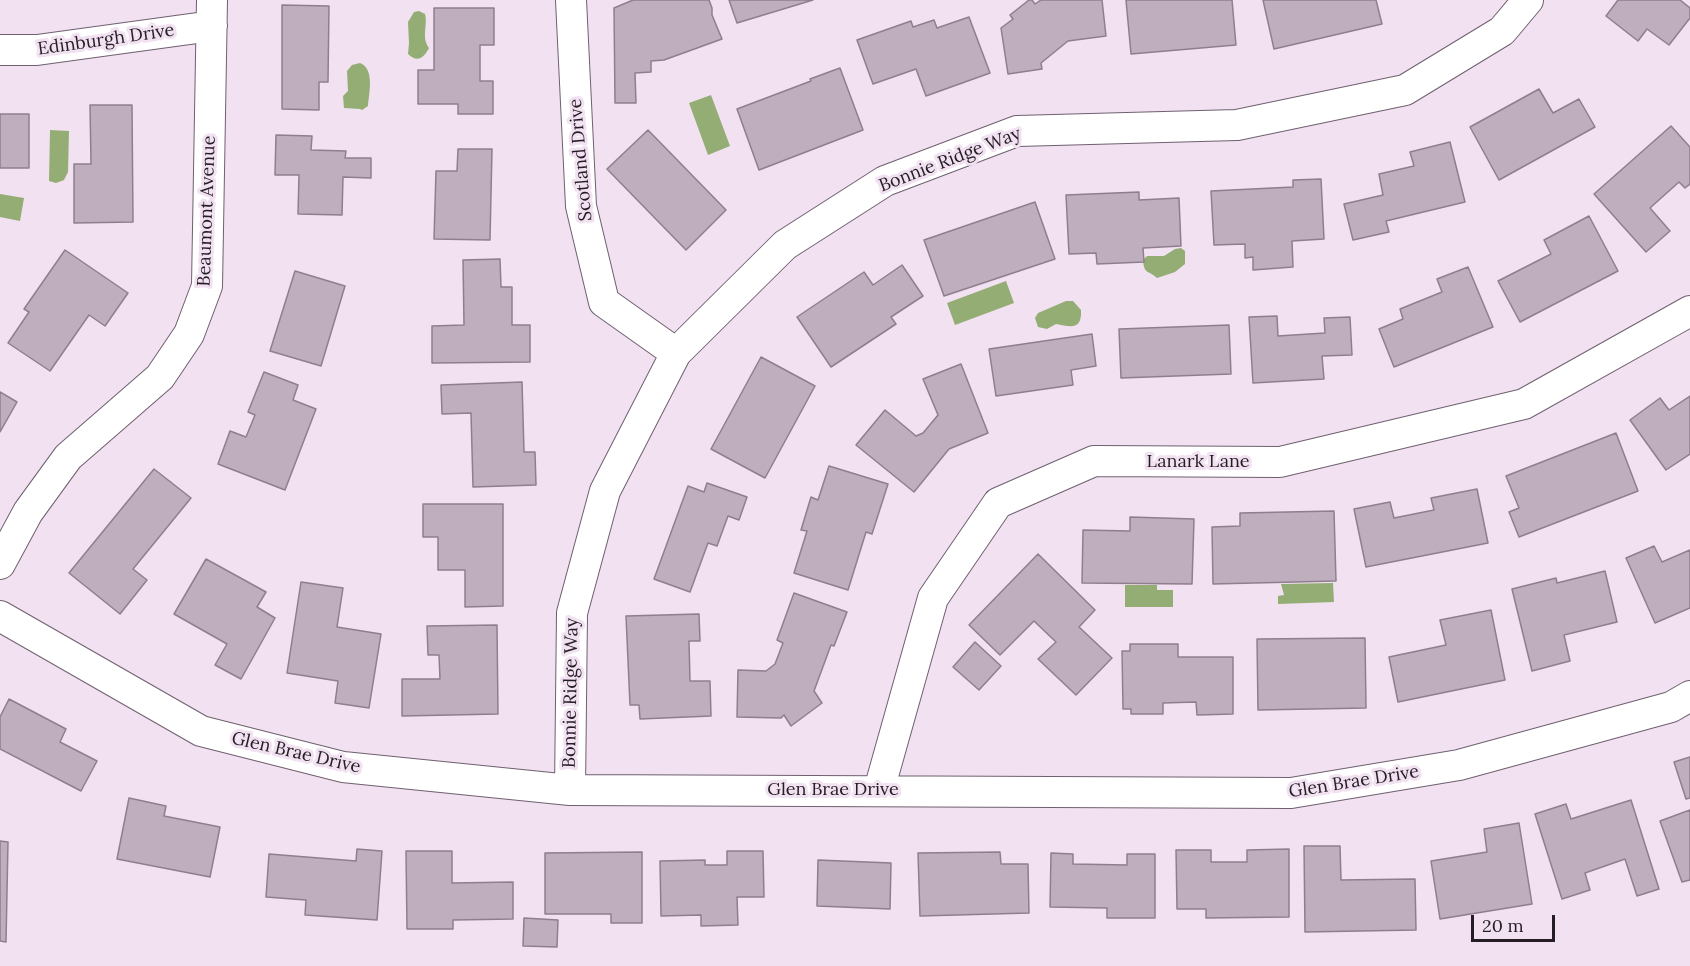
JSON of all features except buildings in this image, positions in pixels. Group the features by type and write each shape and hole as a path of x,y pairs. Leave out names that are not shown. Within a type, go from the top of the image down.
{"street":[{"name":"Scotland Drive","path":"570,0 581,206 604,302 676,353"},
{"name":"Bonnie Ridge Way","path":"570,790 572,613 604,491 676,353 784,245 885,181 1017,131 1237,125 1405,90 1502,31 1528,0"},
{"name":"Edinburgh Drive","path":"0,50 37,50 212,13"},
{"name":"Beaumont Avenue","path":"0,564 28,512 68,457 160,377 189,334 207,286 212,13"},
{"name":"Lanark Lane","path":"879,790 933,598 998,503 1094,461 1280,462 1524,404 1690,311"},
{"name":"Glen Brae Drive","path":"0,616 201,731 343,766 570,790 1291,793 1459,765 1671,707 1690,696"}],"shaded area":[{"path":"419,11 425,14 425,40 429,48 423,57 417,59 408,54 408,22 414,12"},
{"path":"360,63 368,70 370,88 368,106 362,110 344,108 343,96 348,91 347,71 352,65"},
{"path":"711,95 730,146 708,155 689,103"},
{"path":"50,130 69,131 68,172 64,180 56,183 49,181"},
{"path":"0,194 24,198 20,221 0,217"},
{"path":"1181,248 1185,251 1185,264 1175,272 1157,278 1144,268 1143,260 1147,256 1164,256"},
{"path":"1006,281 1014,303 955,325 947,303"},
{"path":"1066,301 1073,301 1081,310 1081,317 1077,325 1056,324 1047,329 1038,327 1035,318 1038,313"},
{"path":"1333,583 1334,602 1278,604 1278,596 1284,595 1281,584"},
{"path":"1125,585 1157,585 1157,590 1173,590 1173,607 1125,607"}]}
